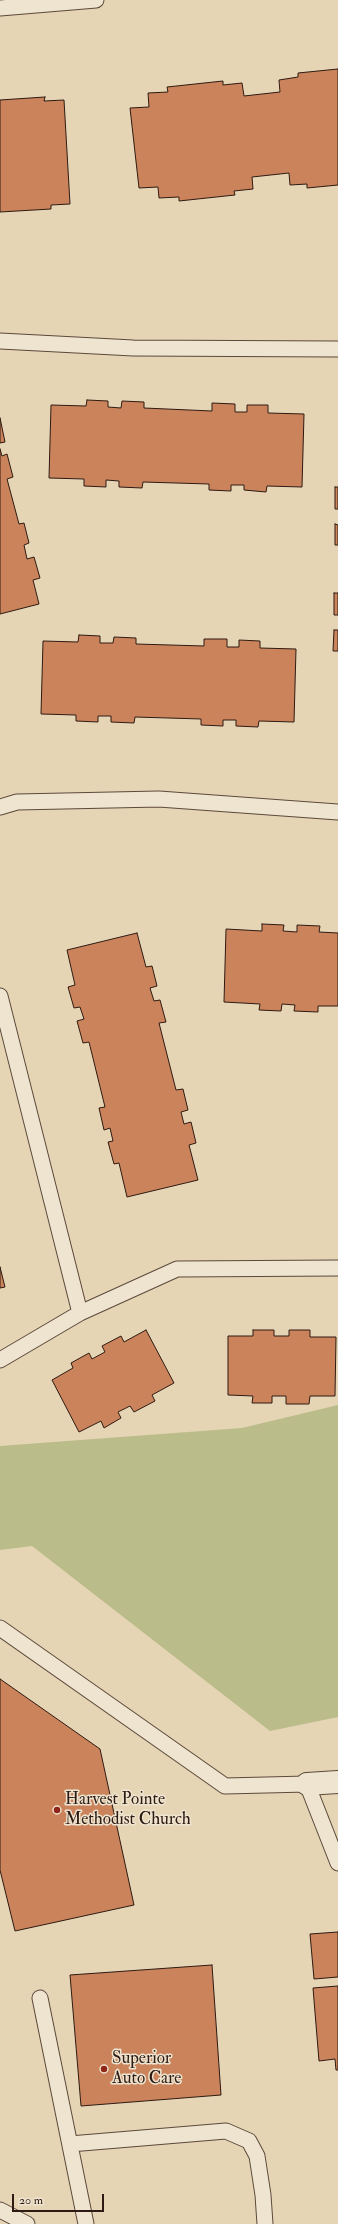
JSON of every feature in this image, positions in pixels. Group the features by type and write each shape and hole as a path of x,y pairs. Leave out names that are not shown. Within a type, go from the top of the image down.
{"street":[{"path":"307,1784 338,1782"}],"lane":[{"path":"0,8 96,0"},
{"path":"0,341 133,348 338,349"},
{"path":"0,807 17,802 159,799 338,812"},
{"path":"0,996 80,1313"},
{"path":"0,1360 80,1313 178,1269 338,1268"},
{"path":"0,1628 225,1786 307,1784 338,1863"},
{"path":"40,1998 86,2224"},
{"path":"70,2144 226,2132 249,2141 257,2156 263,2195 265,2224"},
{"path":"0,2210 27,2224"}],"green space":[{"path":"338,1405 338,1717 270,1731 32,1546 0,1550 0,1446 242,1428"}],"building":[{"path":"338,69 338,185 307,188 307,184 290,185 289,173 252,177 253,189 234,191 235,195 179,201 179,197 159,198 158,187 139,188 130,108 149,107 148,93 168,92 167,87 223,81 223,85 242,83 244,96 280,92 279,80 298,77 298,73"},
{"path":"45,97 44,101 64,100 70,204 51,205 51,209 0,212 0,100"},
{"path":"87,400 108,401 108,407 121,408 122,401 144,402 144,408 212,411 212,403 235,404 235,412 247,412 247,405 268,405 268,413 304,414 302,487 267,486 266,492 244,490 244,485 231,485 231,491 209,490 209,484 143,482 142,488 119,487 119,481 106,480 106,487 84,486 84,479 49,478 51,405 86,406"},
{"path":"0,418 5,442 0,443"},
{"path":"0,449 2,456 7,454 13,477 7,479 19,524 24,523 29,543 24,545 27,559 34,557 40,578 33,580 39,604 0,614"},
{"path":"335,487 338,487 338,509 335,509"},
{"path":"335,524 338,525 338,545 335,545"},
{"path":"334,593 338,593 338,615 334,615"},
{"path":"334,630 338,630 338,651 333,651"},
{"path":"79,635 100,636 100,643 113,643 114,637 136,638 136,644 204,646 204,639 227,639 227,647 239,647 239,640 260,641 260,648 296,649 294,722 259,721 258,727 236,726 236,720 223,720 223,726 201,725 201,719 135,717 134,723 111,722 111,716 98,716 98,722 76,721 76,715 41,714 43,641 78,642"},
{"path":"262,924 284,925 283,931 297,932 297,925 320,926 319,932 338,933 338,1006 318,1006 318,1012 294,1011 295,1005 282,1004 281,1011 259,1010 260,1004 224,1002 226,929 262,931"},
{"path":"137,933 146,967 152,966 157,986 150,988 154,1001 160,1000 166,1022 159,1023 176,1090 183,1089 188,1110 181,1112 184,1124 191,1122 196,1143 189,1145 198,1180 127,1197 119,1163 114,1164 108,1142 113,1141 110,1128 104,1130 99,1108 105,1107 89,1042 83,1043 77,1021 84,1019 80,1007 74,1008 68,987 75,985 67,950"},
{"path":"0,1267 5,1287 0,1288"},
{"path":"146,1330 174,1383 152,1395 155,1401 134,1412 130,1406 118,1412 121,1418 104,1428 101,1421 79,1432 52,1380 73,1368 71,1363 89,1353 92,1359 105,1352 102,1346 121,1336 124,1342"},
{"path":"253,1330 274,1330 274,1336 289,1336 289,1330 310,1330 310,1337 336,1337 335,1396 310,1396 309,1404 286,1404 286,1396 272,1396 272,1403 252,1403 253,1396 228,1395 228,1336 253,1336"},
{"name":"Harvest Pointe Methodist Church","path":"0,1679 100,1749 134,1905 15,1931 0,1870"},
{"path":"338,1932 338,1977 314,1979 310,1934"},
{"path":"212,1965 221,2095 81,2106 70,1975"},
{"path":"338,1986 338,2070 336,2070 335,2059 319,2061 313,1988"}],"place":[{"name":"Harvest Pointe Methodist Church","path":"57,1810"},
{"name":"Superior Auto Care","path":"104,2069"}]}
